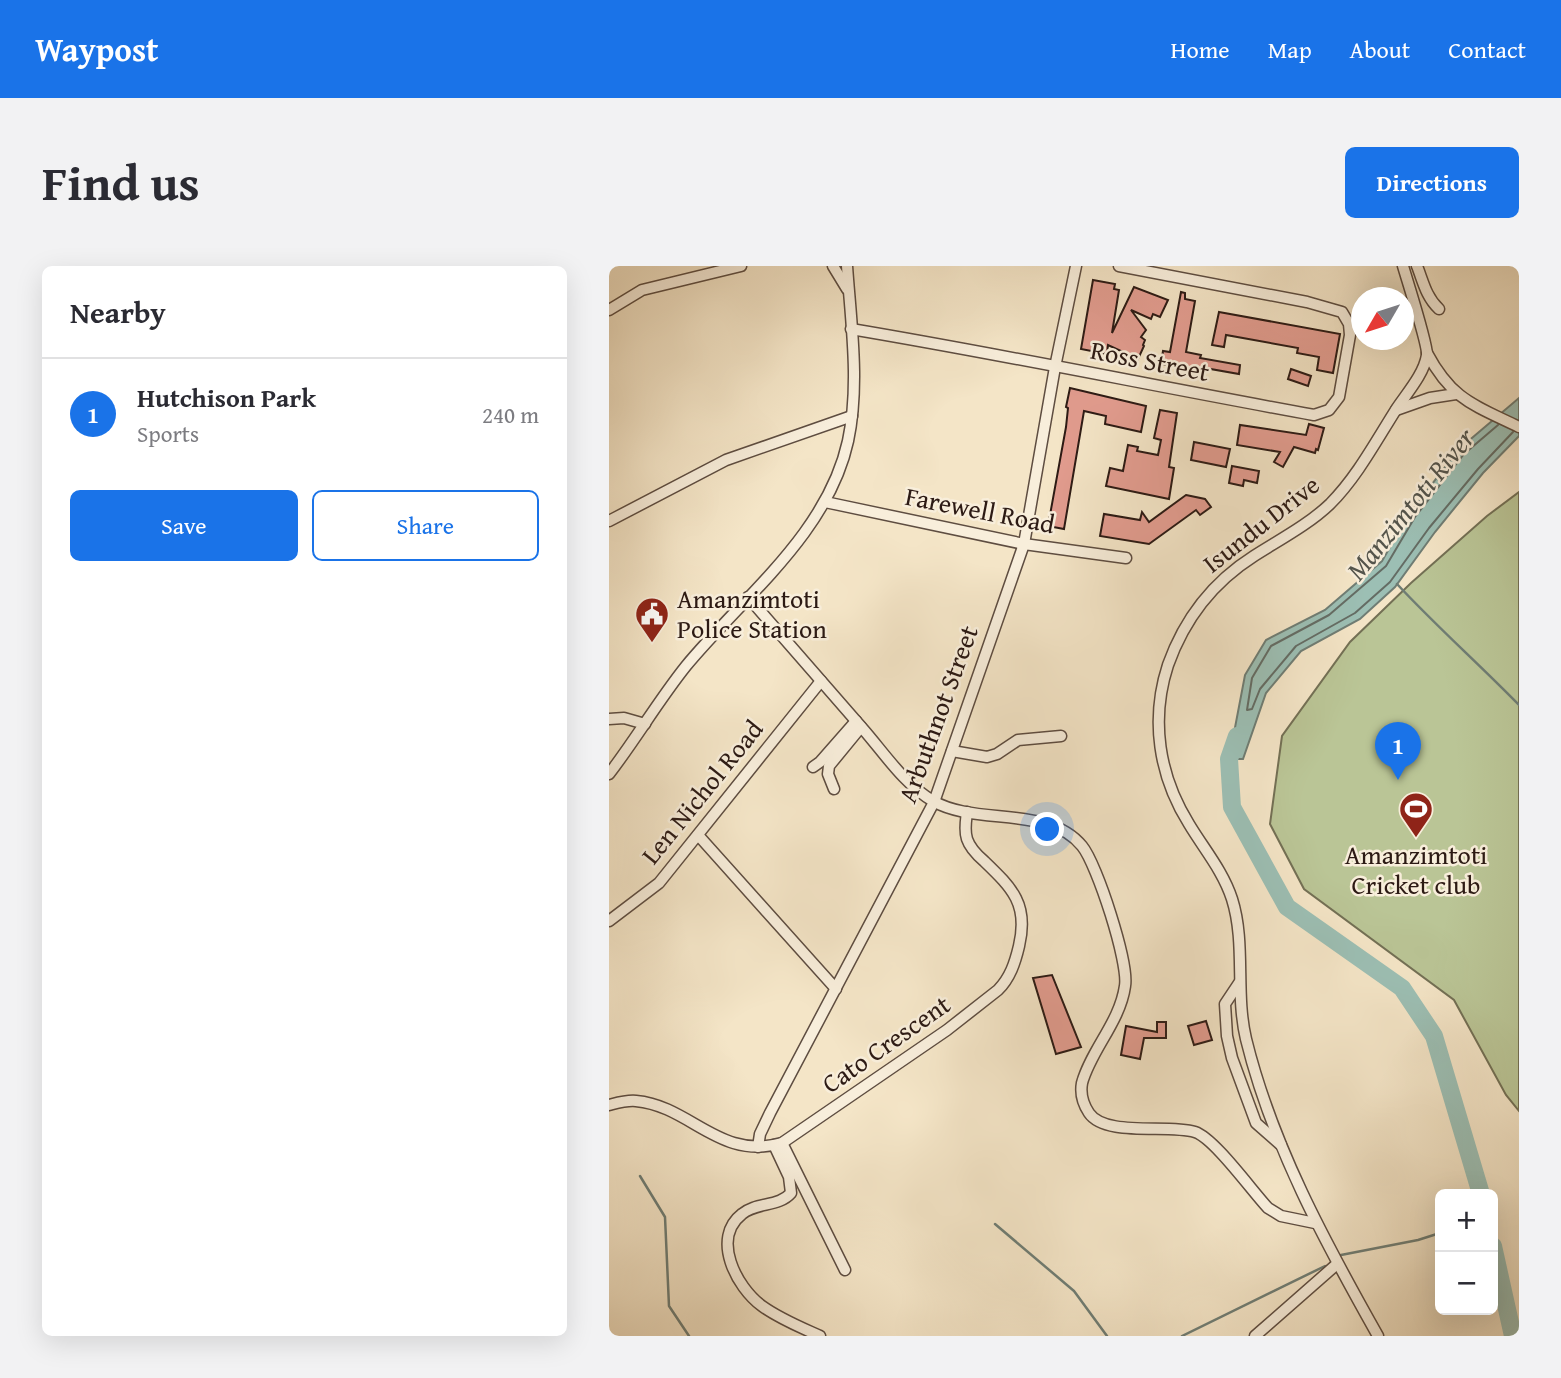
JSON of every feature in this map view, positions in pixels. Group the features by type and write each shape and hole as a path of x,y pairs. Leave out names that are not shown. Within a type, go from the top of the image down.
{"street":[{"path":"609,310 642,290 741,266"},
{"path":"833,266 849,291"},
{"path":"609,774 667,689 804,536 825,502 848,442 852,416 847,266"},
{"name":"Arbuthnot Street","path":"758,1147 764,1125 934,802 1024,544 1076,266"},
{"name":"Ross Street","path":"851,329 1319,414 1336,403 1350,335 1347,318 1336,309 1118,266"},
{"path":"1403,266 1427,353 1442,380 1456,394 1476,406 1519,426"},
{"path":"1417,266 1424,288 1432,303 1439,309"},
{"name":"Isundu Drive","path":"1378,1336 1315,1223 1282,1146 1245,1037 1233,901 1222,874 1172,794 1159,745 1160,708 1168,666 1187,624 1213,589 1251,558 1306,523 1330,504 1375,444 1419,374 1427,353"},
{"path":"1396,410 1422,400 1456,394"},
{"path":"609,521 726,460 852,416"},
{"name":"Farewell Road","path":"825,502 1024,544 1126,558"},
{"path":"748,597 897,769 934,802 967,812 1044,823 1072,835 1080,842 1092,863 1122,951 1126,971 1119,1011 1083,1082 1082,1102 1093,1119 1107,1125 1175,1129 1202,1135 1268,1208 1281,1216 1315,1223"},
{"name":"Len Nichol Road","path":"609,921 659,883 821,681"},
{"path":"609,719 624,718 645,724"},
{"path":"813,768 858,724"},
{"path":"834,789 828,774 829,766 858,724"},
{"path":"952,751 993,756 1018,740 1061,736"},
{"name":"Cato Crescent","path":"778,1144 947,1030 1005,984 1014,966 1020,940 1022,911 1016,895 971,847 965,830 967,812"},
{"path":"698,835 837,989"},
{"name":"Isundu Drive","path":"1239,983 1225,1004 1227,1036 1232,1058 1256,1123 1282,1146"},
{"path":"609,1105 633,1100 651,1103 742,1147 778,1144"},
{"path":"778,1144 845,1270"},
{"path":"778,1144 789,1177 791,1193 783,1200 754,1207 743,1213 732,1223 727,1233 727,1248 737,1275 759,1304 778,1317 820,1336"},
{"path":"1255,1336 1338,1264"}],"green space":[{"path":"1519,492 1519,1111 1506,1095 1454,1000 1304,889 1270,824 1282,736 1350,642 1411,583 1487,516"}],"water":[{"path":"1519,398 1519,436 1483,473 1395,587 1360,619 1301,651 1266,693 1243,759 1229,759 1245,675 1266,640 1325,610 1382,561 1409,514 1459,449"}],"building":[{"path":"1093,280 1115,284 1114,289 1119,290 1112,333 1134,287 1168,300 1160,317 1153,314 1151,319 1131,310 1146,330 1141,337 1145,340 1138,359 1108,345 1107,354 1081,349"},
{"path":"1181,292 1185,293 1185,299 1195,301 1186,352 1201,355 1200,358 1240,365 1239,374 1161,364 1163,351 1170,352"},
{"path":"1219,312 1340,334 1333,373 1317,370 1319,357 1297,353 1298,348 1226,335 1224,347 1212,345"},
{"path":"1291,369 1311,376 1308,386 1288,379"},
{"path":"1070,388 1146,406 1141,432 1105,424 1106,416 1084,411 1064,529 1048,526 1066,427"},
{"path":"1160,410 1177,413 1169,467 1174,468 1169,499 1106,486 1110,468 1123,471 1128,445 1138,447 1137,451 1158,455 1161,440 1154,438"},
{"path":"1309,424 1324,428 1318,450 1316,449 1315,453 1294,447 1283,467 1274,462 1280,452 1237,445 1240,425 1306,435"},
{"path":"1194,442 1230,449 1226,467 1191,460"},
{"path":"1232,466 1259,471 1257,483 1244,480 1243,486 1229,483"},
{"path":"1186,495 1205,499 1211,507 1200,515 1196,510 1149,544 1100,536 1104,514 1140,520 1142,512 1149,522"},
{"path":"1052,975 1081,1047 1056,1054 1033,978"},
{"path":"1206,1021 1212,1040 1194,1045 1188,1026"},
{"path":"1157,1022 1166,1022 1166,1038 1144,1038 1140,1059 1121,1055 1126,1026 1157,1032"}],"waterway":[{"path":"1397,584 1519,705"},
{"name":"Manzimtoti River","path":"1237,736 1229,759 1232,807 1287,907 1402,988 1434,1036 1480,1189"},
{"path":"640,1176 665,1217 669,1306 689,1336"},
{"path":"995,1224 1074,1291 1107,1336"},
{"path":"1341,1255 1435,1235"},
{"name":"Manzimtoti River","path":"1494,1252 1513,1336"},
{"path":"1182,1336 1325,1266"}],"place":[{"name":"Amanzimtoti Police Station","path":"652,644"},
{"name":"Hutchison Park","path":"1398,780"},
{"name":"Amanzimtoti Cricket club","path":"1416,839"}]}
